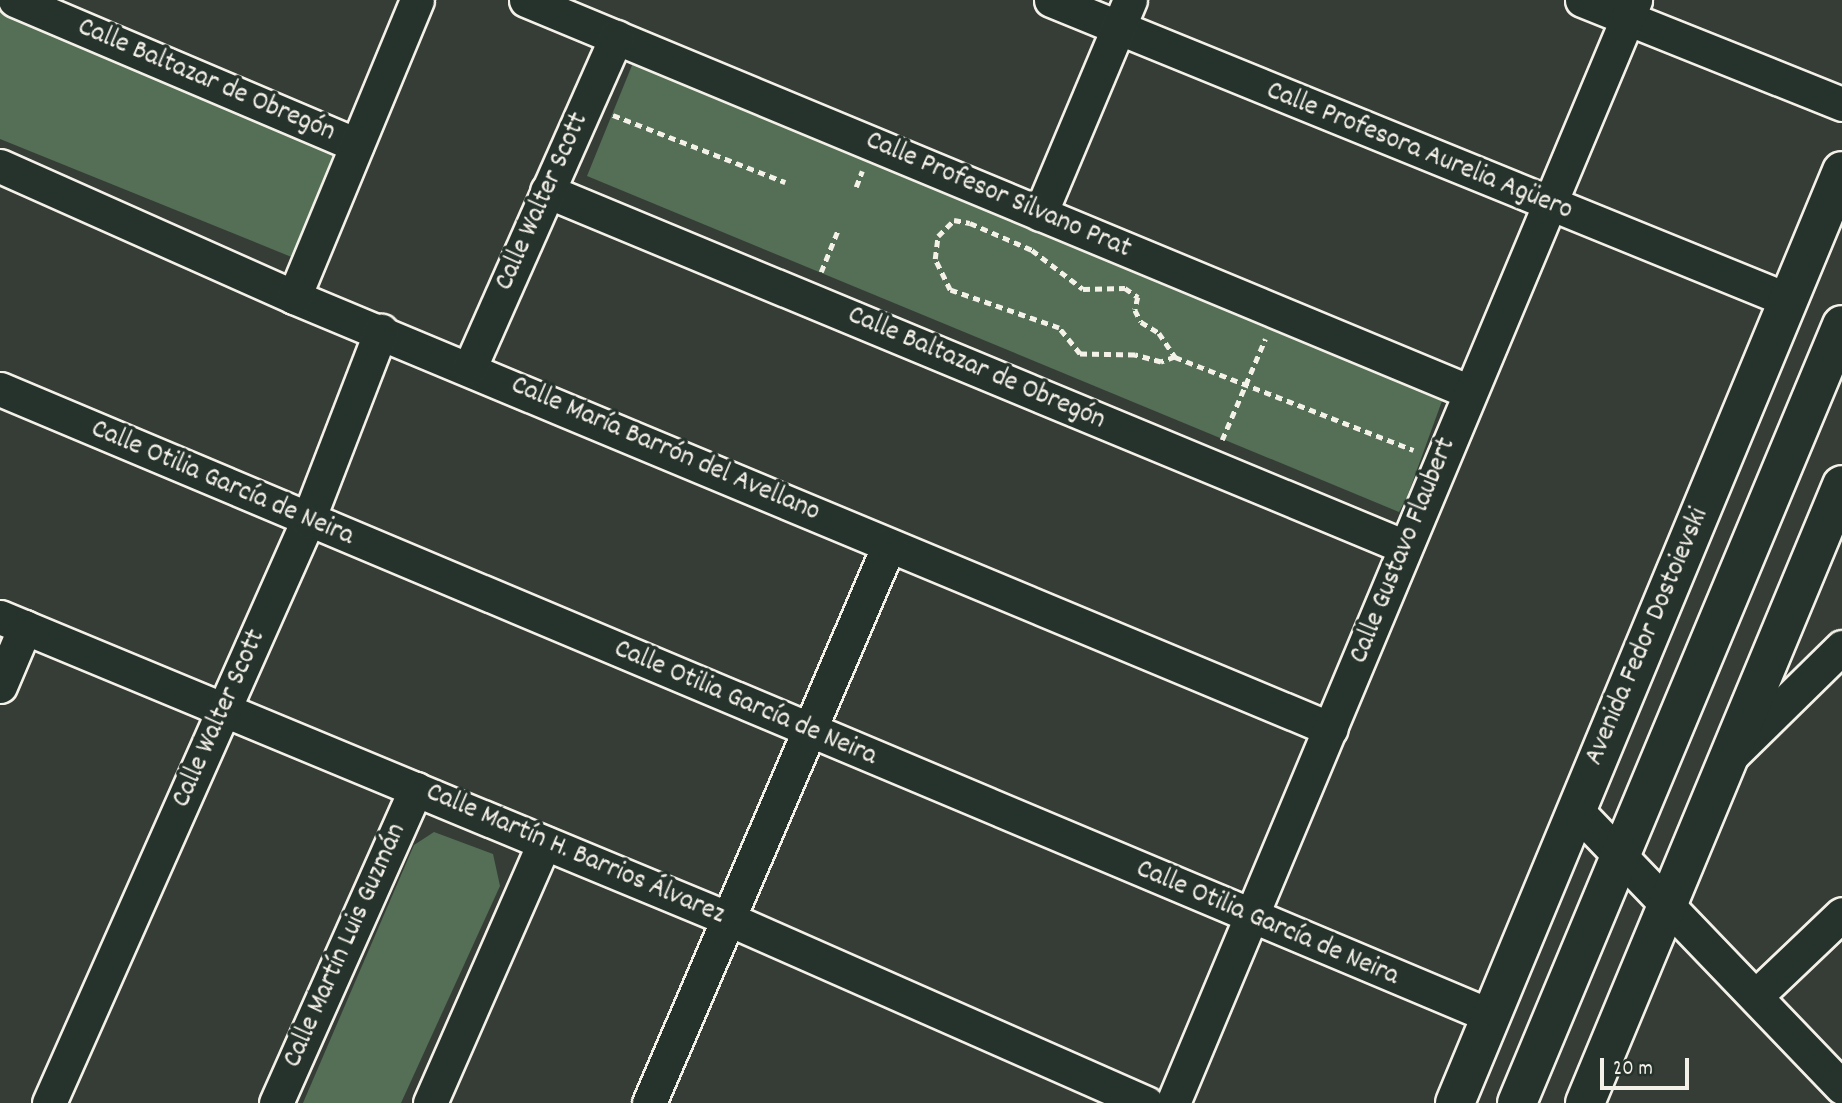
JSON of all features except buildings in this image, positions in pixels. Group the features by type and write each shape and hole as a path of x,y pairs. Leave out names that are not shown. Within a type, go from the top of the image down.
{"main road":[{"name":"Avenida Fedor Dostoievski","path":"1455,1103 1842,172"},
{"name":"Avenida Fedor Dostoievski","path":"1517,1103 1842,325"},
{"path":"1585,1103 1841,488"}],"street":[{"name":"Calle Baltazar de Obregón","path":"15,0 357,145"},
{"path":"294,297 417,0"},
{"name":"Calle Profesor Silvano Prat","path":"526,0 1470,392"},
{"name":"Calle Profesora Aurelia Agüero","path":"1051,0 1125,14 1547,206 1788,300"},
{"path":"1583,0 1631,10 1842,104"},
{"name":"Calle Gustavo Flaubert","path":"1172,1103 1252,919 1440,462 1631,10"},
{"path":"1040,214 1125,14"},
{"name":"Calle Walter Scott","path":"470,367 616,37"},
{"name":"Calle María Barrón del Avellano","path":"0,166 294,297 470,367 1331,729"},
{"name":"Calle Baltazar de Obregón","path":"547,191 1405,547"},
{"name":"Calle Walter Scott","path":"49,1103 308,520 381,331"},
{"name":"Calle Otilia García de Neira","path":"0,389 1252,919 1490,1016"},
{"path":"649,1103 812,732 889,545"},
{"path":"0,687 13,622"},
{"name":"Calle Martín H. Barrios Álvarez","path":"13,622 731,920 1146,1103"},
{"path":"1728,759 1842,647"},
{"name":"Calle Martín Luis Guzmán","path":"276,1103 416,789"},
{"path":"1576,810 1757,995 1842,1087"},
{"path":"430,1103 544,843"},
{"path":"1757,995 1842,914"}],"path":[{"path":"605,126 614,102"},
{"path":"609,113 785,181"},
{"path":"1175,357 1161,362 1135,355 1080,354 1059,328 950,290 935,259 938,236 954,220 970,222 1032,250 1083,289 1125,288 1138,297 1135,310 1141,321 1158,333 1175,357 1440,462"},
{"path":"821,272 838,230"},
{"path":"809,267 834,277"},
{"path":"1222,441 1270,326"},
{"path":"1396,455 1404,431"},
{"path":"1209,436 1234,446"}],"green space":[{"path":"0,6 342,147 294,258 0,139"},
{"path":"635,58 1442,401 1399,512 587,176"},
{"path":"434,832 493,854 500,886 401,1103 303,1103 414,845"}]}
